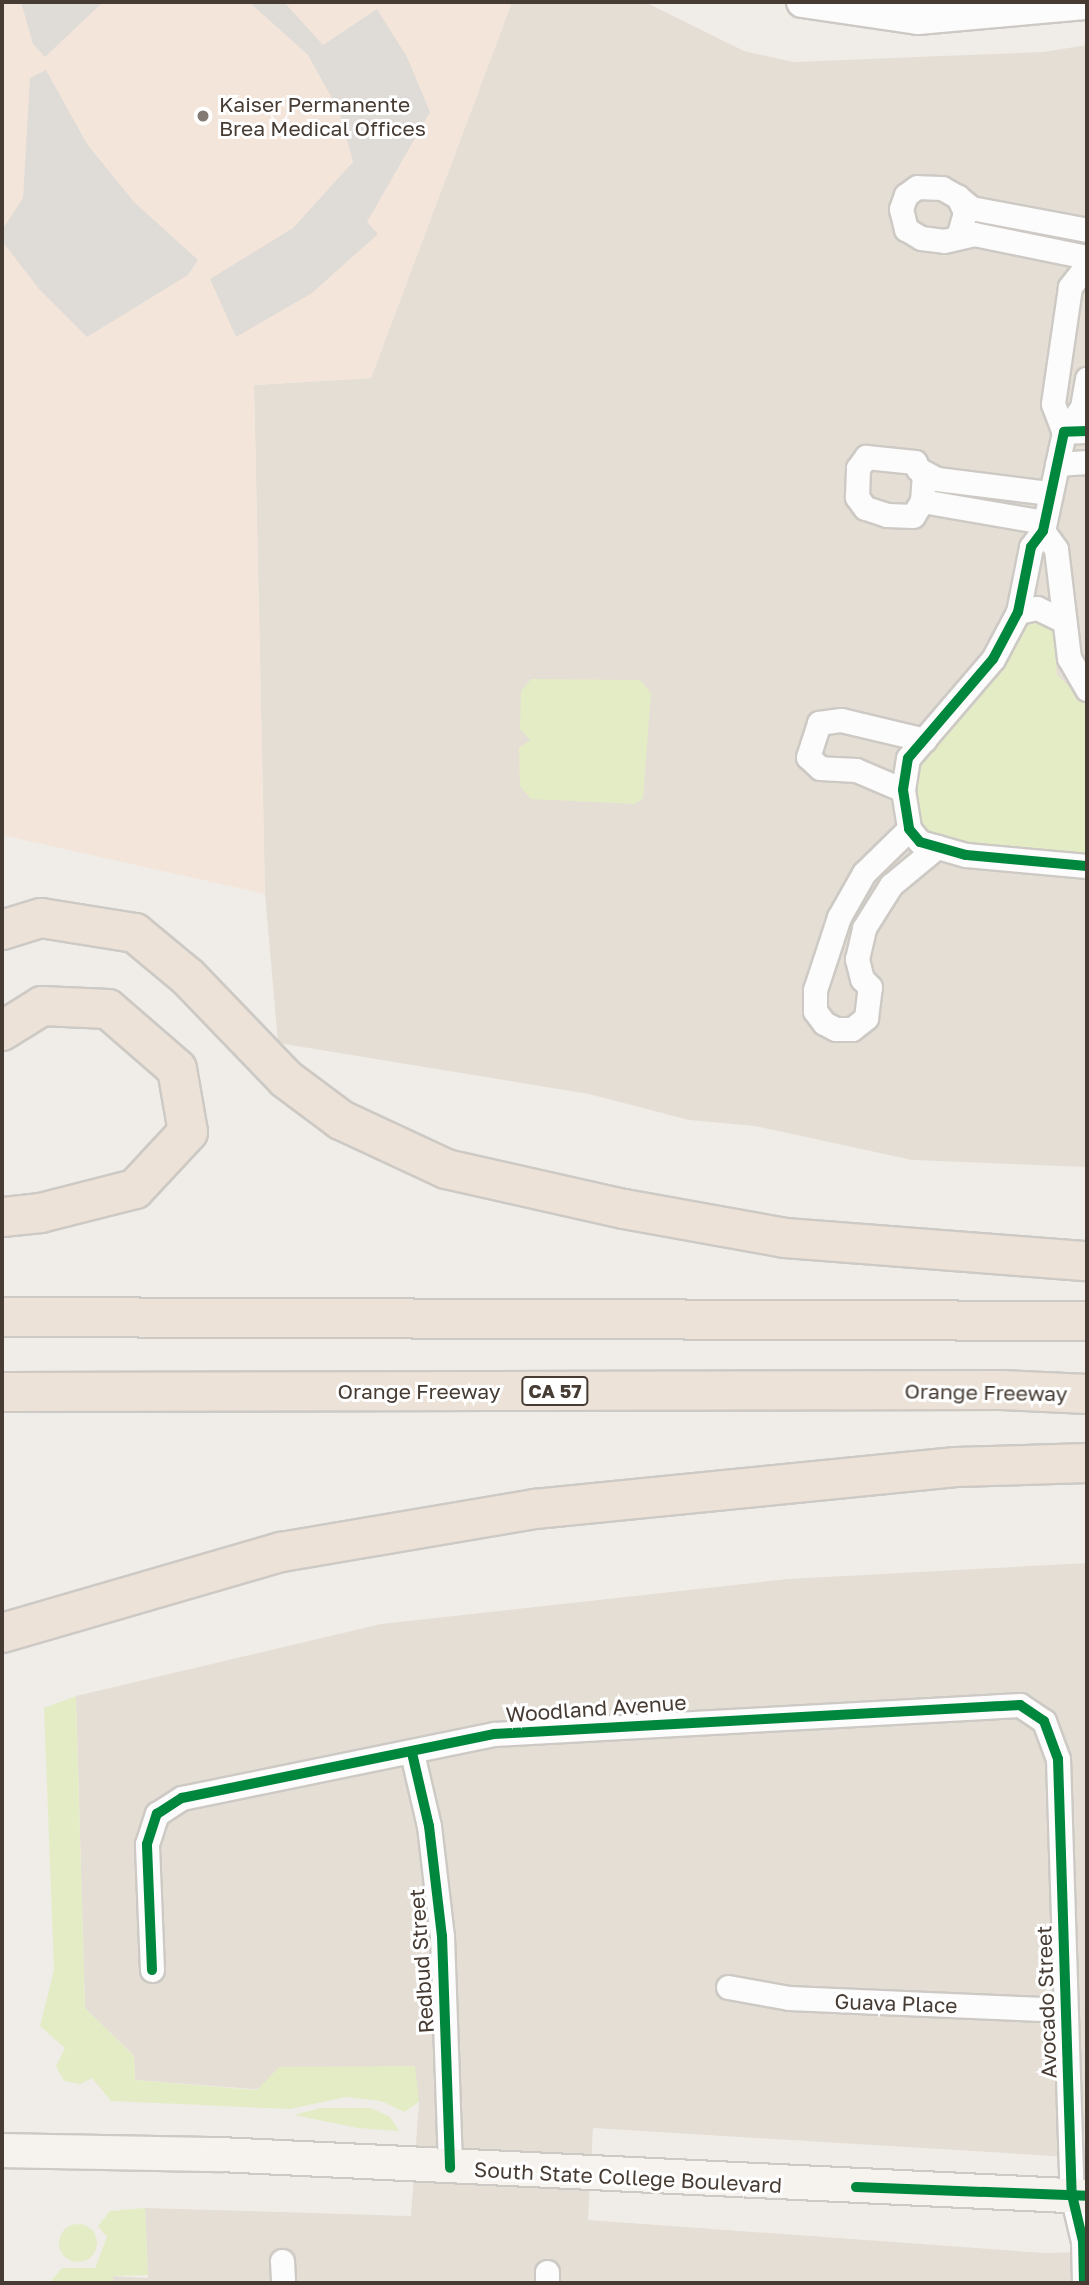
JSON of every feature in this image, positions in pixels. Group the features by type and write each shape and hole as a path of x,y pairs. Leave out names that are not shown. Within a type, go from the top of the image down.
{"highway":[{"path":"2,930 41,918 135,933 188,976 286,1079 341,1120 446,1169 624,1209 785,1238 1087,1261"},
{"path":"2,1031 42,1006 108,1009 177,1069 188,1132 135,1189 41,1213 2,1217"},
{"path":"2,1317 1087,1321"},
{"name":"Orange Freeway","path":"12,1393 1000,1390 1087,1394"},
{"path":"2,1633 281,1552 534,1509 887,1473 1087,1463"}],"main road":[{"name":"South State College Boulevard","path":"2,2150 219,2154 450,2168 1080,2195"}],"street":[{"path":"802,2 910,10 1087,4"},
{"path":"1087,230 971,208 942,188 917,187 906,195 901,209 906,229 921,238 974,234 1087,257"},
{"path":"958,197 965,212 958,237"},
{"path":"1063,432 1053,404 1054,391 1070,286 1087,265"},
{"path":"1087,378 1082,407 1063,432 1043,527 1031,547 1018,612 993,659 908,758 903,790 909,830 920,842 966,855 1087,866"},
{"path":"1063,432 1087,431"},
{"path":"924,472 922,501 913,516 887,515 865,508 858,497 858,468 866,457 895,457 915,462 924,472 959,483 1050,492"},
{"path":"1057,464 1087,462"},
{"path":"922,501 1043,527 1056,549 1062,620 1069,658 1087,689"},
{"path":"1018,612 1037,608 1062,620"},
{"path":"903,790 856,770 820,768 808,757 819,723 841,720 925,740"},
{"path":"909,830 864,873 839,917 820,978 815,1011 836,1029 852,1029 866,1018 870,987 862,979 857,959 864,929 891,885 937,848"},
{"path":"820,978 841,975 862,979"},
{"name":"Woodland Avenue","path":"152,1970 147,1844 156,1814 182,1798 412,1753 494,1734 582,1726 1020,1706 1044,1721"},
{"name":"Avocado Street","path":"1044,1721 1058,1759 1065,2010 1080,2195 1084,2283"},
{"name":"Redbud Street","path":"412,1753 429,1826 442,1936 450,2168"},
{"name":"Guava Place","path":"728,1987 789,1998 1065,2010"}],"shaded area":[{"path":"2,2 512,2 371,378 254,385 265,894 2,835"},
{"path":"21,2 103,2 45,57 33,44"},
{"path":"249,2 284,2 323,45 377,9 407,57 430,112 367,222 378,234 312,293 236,337 210,279 293,228 353,162 339,111 308,55"},
{"path":"512,2 645,2 744,51 793,62 1043,52 1087,45 1087,1167 912,1160 755,1126 689,1120 589,1094 278,1043 265,894 254,385 371,378"},
{"path":"46,70 87,144 134,202 198,260 188,275 87,337 39,289 2,241 2,230 23,198 30,78"},
{"path":"1087,1563 1087,2158 593,2128 588,2220 1045,2253 1087,2252 1087,2283 113,2283 112,2276 148,2278 145,2208 411,2216 419,2102 135,2080 134,2056 85,2008 76,1696 381,1624 788,1579"}],"green space":[{"path":"1042,621 1053,626 1057,675 1087,704 1087,853 979,848 949,841 926,829 911,800 913,773 973,704 1023,627"},
{"path":"531,679 640,680 651,693 643,798 635,804 531,799 520,786 519,748 530,740 520,729 521,691"},
{"path":"76,1696 85,2008 134,2056 135,2080 257,2090 279,2067 415,2066 419,2102 404,2112 381,2101 346,2097 290,2109 111,2101 92,2078 80,2084 64,2081 56,2066 65,2048 40,2026 54,1970 44,1708"},
{"path":"321,2108 371,2108 390,2117 399,2131 358,2128 294,2115"},
{"path":"145,2208 148,2275 113,2276 113,2283 49,2283 62,2268 95,2268 107,2237 98,2226 110,2211"},
{"path":"78,2224 92,2229 97,2243 92,2257 78,2262 64,2257 59,2243 64,2229"}],"cycle path":[{"path":"1087,431 1064,432 1043,531 1031,547 1018,612 993,659 908,758 903,790 909,829 920,842 966,855 1087,866"},
{"path":"152,1970 147,1844 157,1814 182,1798 494,1734 1020,1705 1044,1721 1058,1759 1072,2195 1083,2241 1084,2283"},
{"path":"412,1753 429,1826 442,1936 450,2168"},
{"path":"856,2187 1087,2196"}],"place":[{"name":"Kaiser Permanente Brea Medical Offices","path":"203,116"}]}
